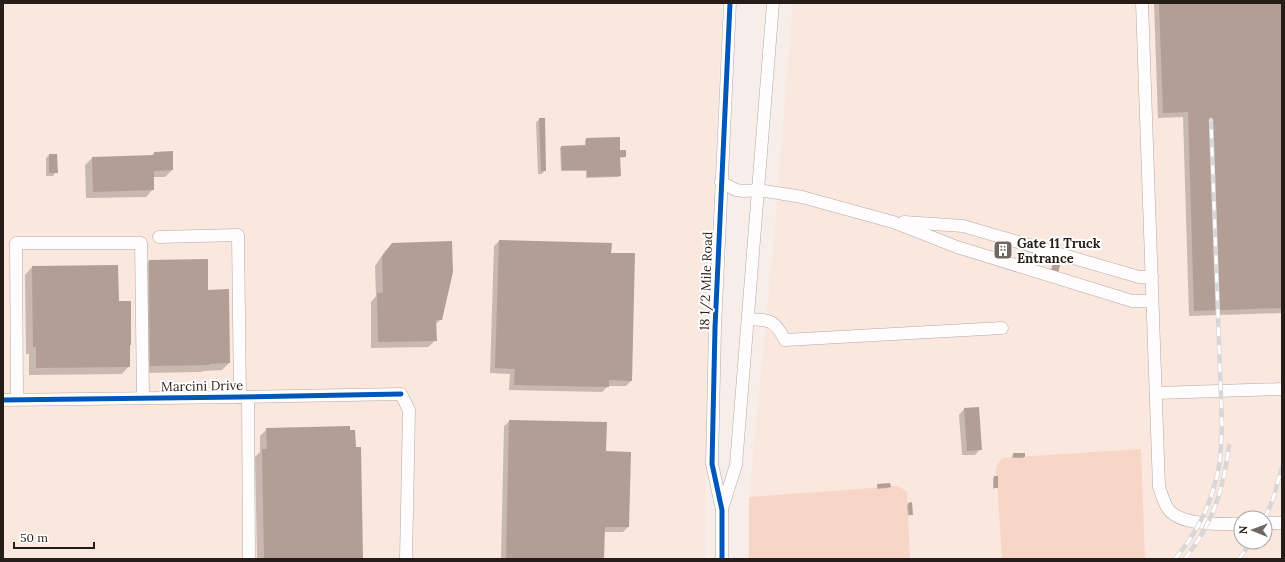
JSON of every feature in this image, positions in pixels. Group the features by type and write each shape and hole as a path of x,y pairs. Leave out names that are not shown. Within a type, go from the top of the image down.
{"street":[{"name":"18 1/2 Mile Road","path":"722,559 722,510 712,464 715,328 730,3"},
{"name":"18 1/2 Mile Road","path":"722,510 736,465 773,3"},
{"path":"1142,3 1159,487 1163,500 1169,511 1178,517 1208,523 1233,524"},
{"path":"721,182 736,190 744,192 759,190 816,200 893,222 957,247 1132,301 1152,301"},
{"path":"893,222 963,226 1139,277 1152,277"},
{"path":"159,237 238,235 250,559"},
{"path":"17,400 16,244 23,243 141,243 143,398"},
{"path":"748,319 769,320 779,330 785,340 1002,328"},
{"path":"1156,393 1282,390"},
{"name":"Marcini Drive","path":"3,400 401,394 409,410 406,559"}],"shaded area":[{"path":"3,3 722,3 707,339 705,559 3,559"},
{"path":"793,3 1282,3 1282,559 748,559 750,488 774,238"},
{"path":"1141,449 1145,559 1002,559 996,467 1002,458"},
{"path":"899,486 907,492 910,559 749,559 749,497"}],"building":[{"path":"1159,3 1282,3 1282,308 1194,311 1188,112 1163,113"},
{"path":"539,118 545,118 546,171 541,171"},
{"path":"620,137 620,150 626,150 626,157 620,157 621,176 587,177 587,170 562,170 561,146 586,145 586,138"},
{"path":"173,151 173,170 154,171 154,190 93,192 92,157 154,155 154,152"},
{"path":"49,154 57,154 58,173 49,173"},
{"path":"499,240 612,243 611,253 635,253 632,381 609,380 609,387 514,385 515,369 495,368"},
{"path":"452,241 453,272 442,320 436,320 437,341 378,342 377,293 383,293 382,257 392,243"},
{"name":"Gate 11 Truck Entrance","path":"1000,246 1009,248 1007,255 998,252"},
{"path":"208,259 208,290 229,289 230,363 210,365 150,366 149,260"},
{"path":"1054,260 1061,262 1058,273 1051,270"},
{"path":"118,265 119,301 131,301 130,367 36,368 36,347 33,347 32,266"},
{"path":"979,407 982,450 967,451 964,408"},
{"path":"509,420 607,422 606,451 631,452 629,527 605,527 604,559 506,559"},
{"path":"350,426 350,430 355,430 356,447 361,447 363,559 264,559 262,449 267,449 266,428"},
{"path":"1013,453 1025,453 1025,457 1013,457"},
{"path":"994,476 998,476 998,488 994,488"},
{"path":"890,483 891,487 878,488 877,484"},
{"path":"912,502 913,515 909,515 908,503"}],"railway":[{"path":"1175,559 1198,527 1203,516 1213,492 1220,456 1222,426 1211,120"},
{"path":"1185,559 1210,519 1224,478 1229,446"},
{"path":"1268,510 1282,467"},
{"path":"1239,559 1245,550"}],"cycle path":[{"path":"722,559 722,510 712,464 715,328 730,3"},
{"path":"3,400 401,394"}],"place":[{"name":"Gate 11 Truck Entrance","path":"1003,250"}]}
